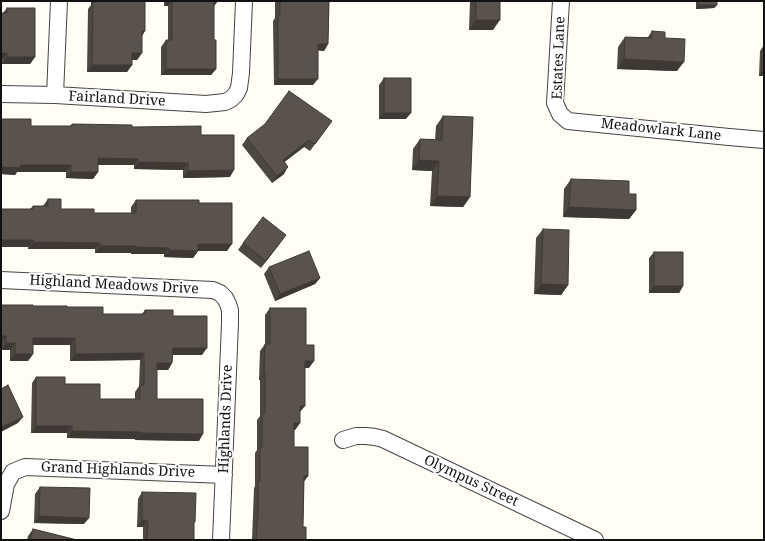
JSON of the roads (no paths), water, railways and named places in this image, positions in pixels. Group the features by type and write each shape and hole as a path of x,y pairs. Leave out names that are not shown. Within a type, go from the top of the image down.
{"street":[{"path":"55,95 59,1"},
{"name":"Fairland Drive","path":"1,94 55,95 206,104 219,104 225,102 231,99 239,88 244,1"},
{"name":"Estates Lane","path":"560,114 555,103 561,1"},
{"name":"Meadowlark Lane","path":"560,114 568,121 764,140"},
{"name":"Highland Meadows Drive","path":"1,280 213,290 220,293 225,298"},
{"name":"Highlands Drive","path":"221,540 230,323 230,310 225,298"},
{"name":"Olympus Street","path":"343,440 356,436 383,439 595,540"},
{"name":"Grand Highlands Drive","path":"1,511 6,484 13,472 25,467 224,475"}]}
